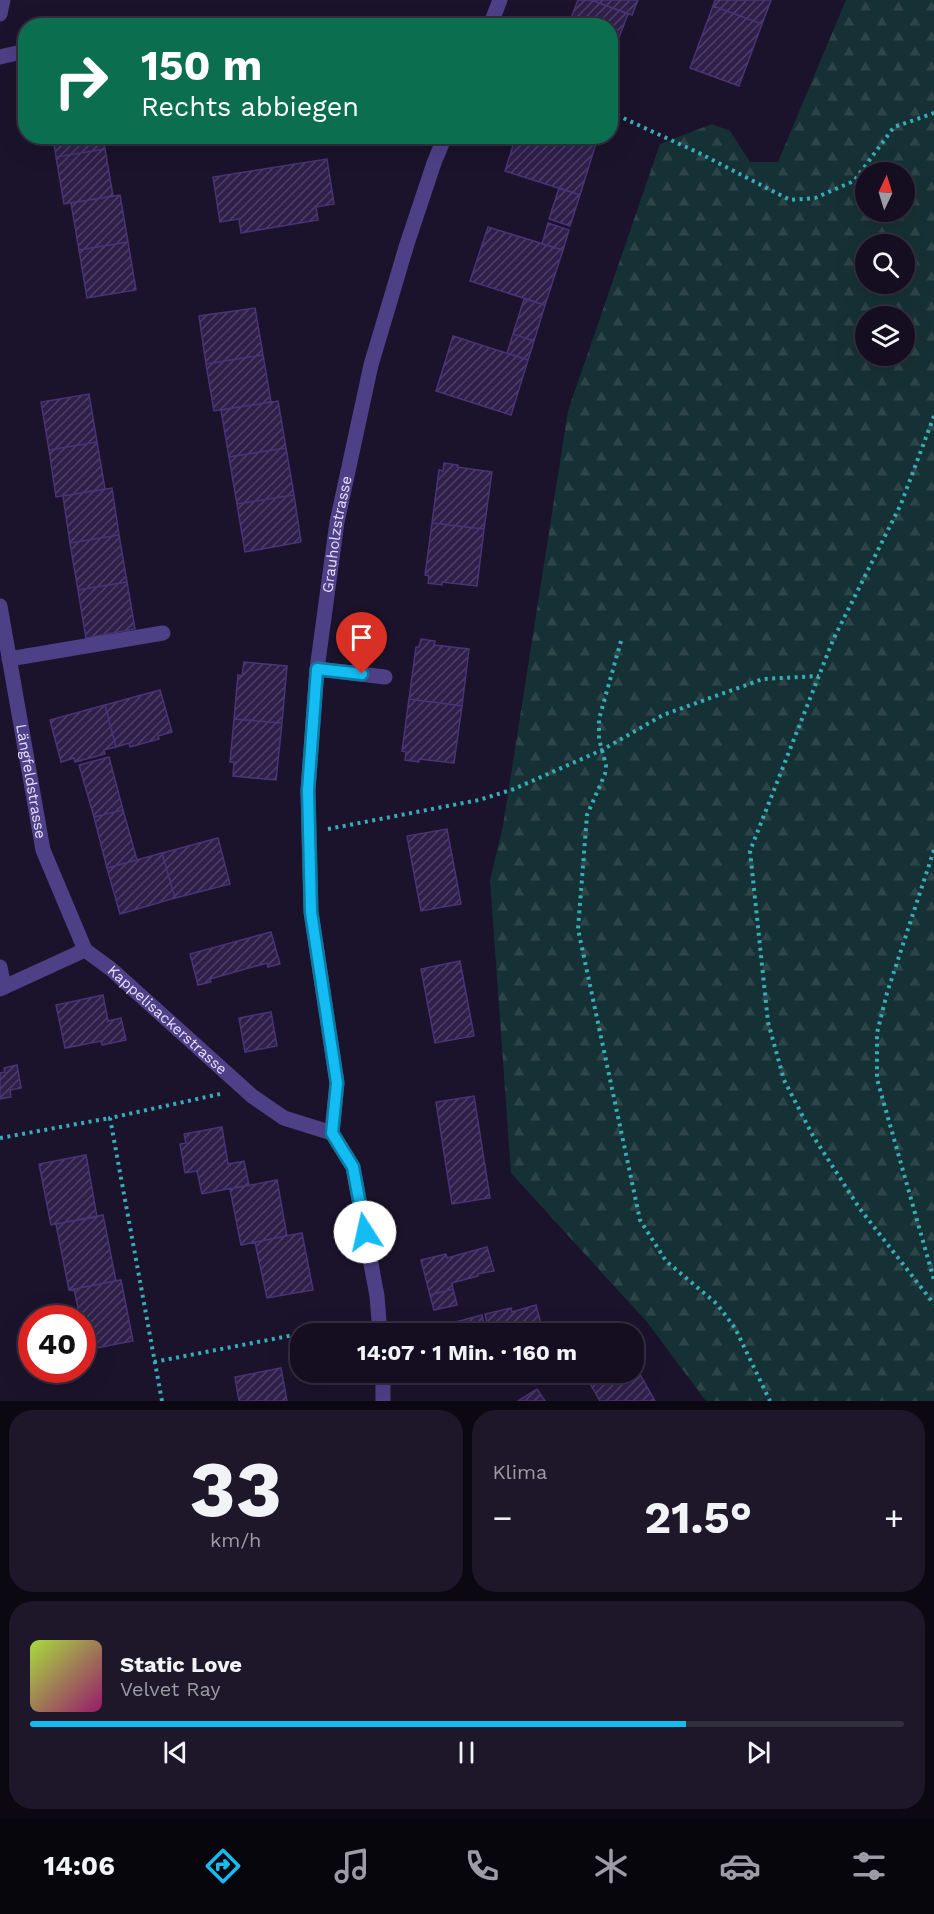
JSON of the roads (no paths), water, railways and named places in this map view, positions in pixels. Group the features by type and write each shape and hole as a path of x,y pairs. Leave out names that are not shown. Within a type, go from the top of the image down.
{"street":[{"path":"493,18 500,0"},
{"path":"0,57 18,53"},
{"name":"Grauholzstrasse","path":"332,1133 337,1083 311,912 308,832 308,790 317,669 337,522 371,364 407,244 442,144"},
{"name":"Längfeldstrasse","path":"0,606 43,850 85,950"},
{"path":"9,659 163,633"},
{"path":"317,669 385,677"},
{"path":"0,967 2,988 85,950"},
{"name":"Kappelisackerstrasse","path":"85,950 111,969 244,1089 284,1118 332,1133"},
{"path":"332,1133 353,1167 380,1323"},
{"path":"383,1383 383,1401"}]}
